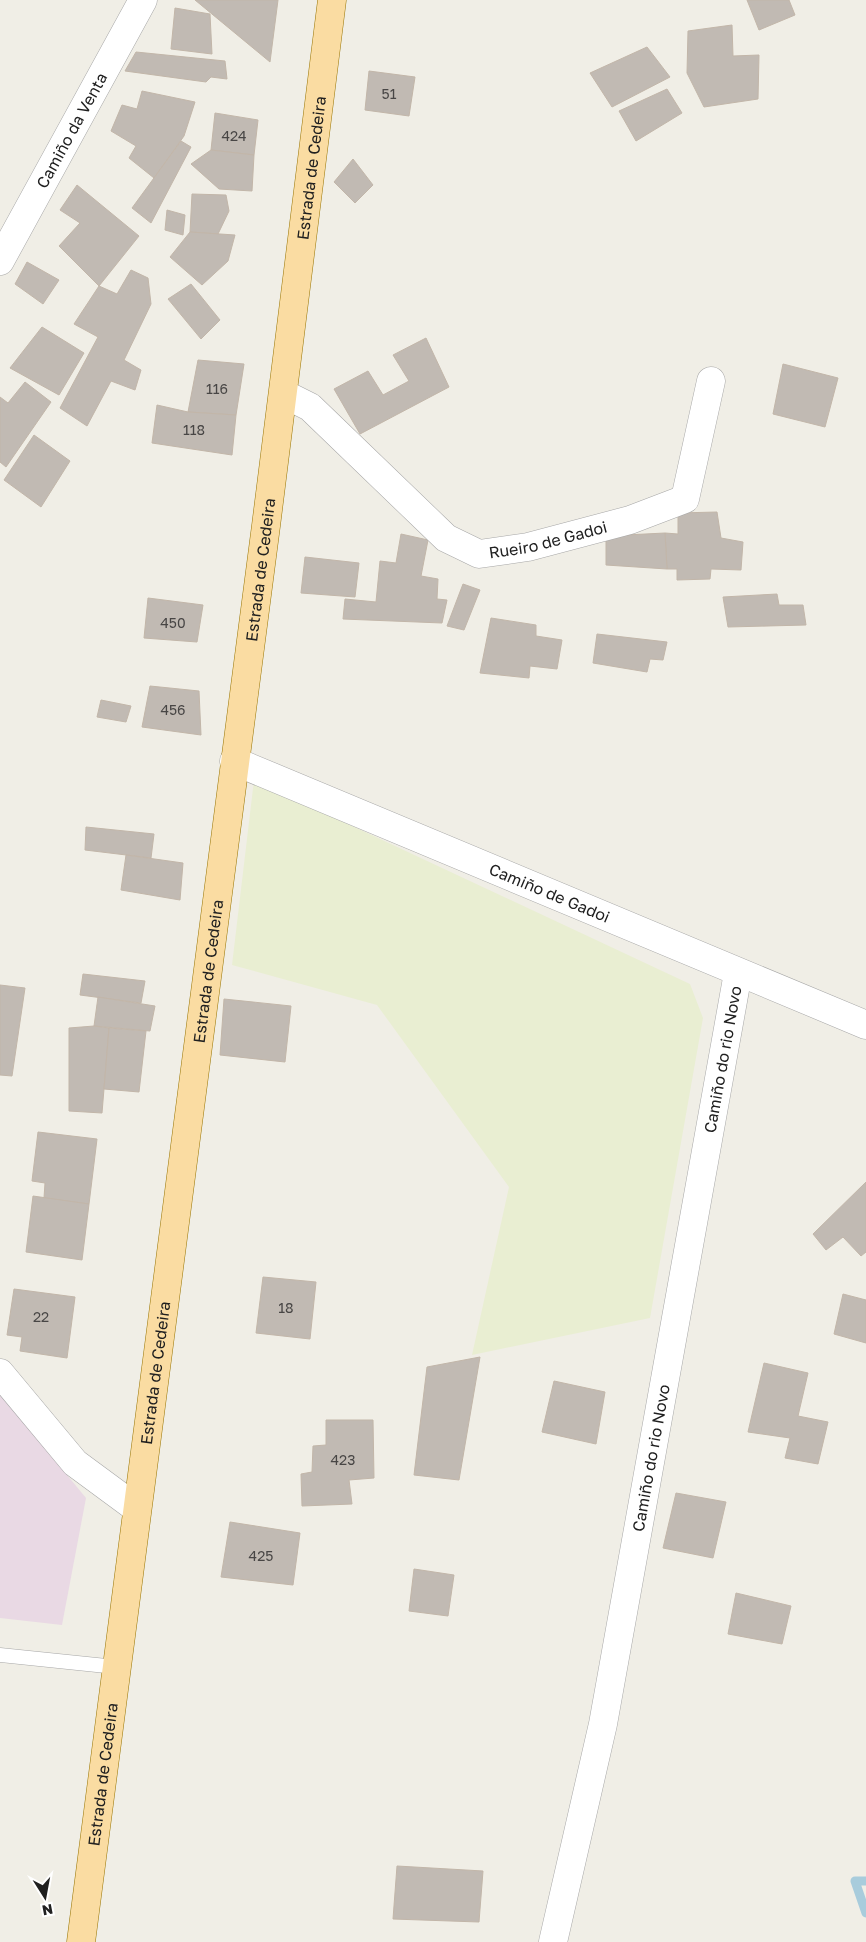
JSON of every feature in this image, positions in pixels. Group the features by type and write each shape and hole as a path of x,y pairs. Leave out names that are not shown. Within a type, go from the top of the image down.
{"main road":[{"name":"Estrada de Cedeira","path":"80,1942 234,761 284,394 332,0"}],"street":[{"name":"Camiño da Venta","path":"0,261 143,0"},
{"name":"Rueiro de Gadoi","path":"284,394 310,407 446,538 479,554 528,548 630,520 685,499 711,381"},
{"name":"Camiño de Gadoi","path":"234,761 866,1025"},
{"name":"Camiño do rio Novo","path":"553,1942 603,1724 738,973"},
{"path":"0,1373 75,1462 136,1508"}],"lane":[{"path":"0,1655 116,1667"}],"shaded area":[{"path":"0,1394 86,1498 62,1625 0,1618"}],"green space":[{"path":"254,780 690,984 703,1018 650,1318 472,1355 509,1187 377,1005 232,965"}],"building":[{"path":"195,0 278,0 270,62"},
{"path":"747,0 789,0 795,15 759,30"},
{"path":"175,8 210,14 212,54 171,49"},
{"path":"732,25 733,56 759,55 758,99 704,107 687,73 688,31"},
{"path":"647,47 670,77 612,107 590,73"},
{"path":"136,52 225,61 227,79 211,77 206,82 125,71"},
{"path":"369,71 415,77 409,116 365,110"},
{"path":"667,89 682,113 636,141 619,111"},
{"path":"142,91 195,102 184,136 154,178 129,158 136,146 111,131 122,105 137,109"},
{"path":"215,113 258,120 254,155 211,150"},
{"path":"181,141 191,147 151,223 132,208"},
{"path":"211,150 254,155 252,191 219,189 191,164"},
{"path":"353,159 373,185 355,203 334,182"},
{"path":"77,185 139,236 99,286 59,246 80,223 60,210"},
{"path":"192,194 226,195 229,211 218,234 190,232"},
{"path":"167,210 185,215 183,235 165,230"},
{"path":"190,232 235,235 228,261 202,285 170,257"},
{"path":"27,262 59,280 43,304 15,284"},
{"path":"131,270 148,278 151,304 124,360 141,370 135,390 111,381 87,426 60,408 98,337 74,324 99,286 117,294"},
{"path":"191,284 220,320 201,339 168,299"},
{"path":"42,327 84,353 59,395 10,368"},
{"path":"426,338 449,387 360,434 334,389 368,371 383,395 409,381 393,355"},
{"path":"198,360 244,364 236,415 188,412"},
{"path":"783,364 838,378 825,427 773,414"},
{"path":"25,382 51,402 6,467 0,462 0,397 8,403"},
{"path":"157,405 188,412 236,415 232,455 152,443"},
{"path":"34,435 70,461 41,507 4,480"},
{"path":"717,512 721,538 743,542 741,570 711,569 710,579 677,580 677,569 667,569 665,533 678,534 678,513"},
{"path":"665,533 667,569 606,565 606,536"},
{"path":"401,534 428,540 421,576 438,579 437,599 447,600 442,623 343,619 345,599 376,602 380,561 396,563"},
{"path":"305,557 359,563 355,597 301,593"},
{"path":"463,584 480,590 464,630 447,626"},
{"path":"777,594 779,605 803,605 806,625 728,627 723,597"},
{"path":"148,598 203,605 197,642 144,638"},
{"path":"491,618 536,625 536,636 562,640 557,669 530,666 529,678 480,673"},
{"path":"597,634 667,642 663,660 650,659 647,672 593,663"},
{"path":"150,686 199,691 201,735 142,727"},
{"path":"101,700 131,706 126,722 97,717"},
{"path":"86,827 154,834 151,858 85,850"},
{"path":"126,855 183,863 180,900 121,890"},
{"path":"83,974 145,981 141,1003 80,995"},
{"path":"0,985 25,988 12,1076 0,1075"},
{"path":"98,997 155,1006 150,1031 94,1026"},
{"path":"224,999 291,1006 285,1062 220,1055"},
{"path":"94,1026 109,1028 102,1113 69,1111 69,1028"},
{"path":"109,1028 146,1031 139,1092 104,1089"},
{"path":"38,1132 97,1139 89,1204 44,1198 45,1183 32,1181"},
{"path":"866,1182 866,1252 861,1256 843,1237 826,1250 813,1234"},
{"path":"33,1196 89,1204 82,1260 26,1252"},
{"path":"263,1277 316,1282 310,1339 256,1333"},
{"path":"14,1289 75,1297 67,1358 20,1351 22,1337 7,1335"},
{"path":"843,1294 866,1300 866,1343 834,1334"},
{"path":"480,1357 459,1480 414,1475 427,1367"},
{"path":"764,1363 808,1373 798,1416 828,1422 818,1464 785,1458 790,1438 748,1432"},
{"path":"554,1381 605,1392 596,1444 542,1432"},
{"path":"326,1420 373,1420 374,1478 349,1480 352,1504 302,1506 301,1474 312,1472 313,1446 326,1445"},
{"path":"676,1493 726,1502 713,1558 663,1548"},
{"path":"230,1522 300,1533 293,1585 221,1577"},
{"path":"414,1569 454,1575 448,1616 409,1611"},
{"path":"736,1593 791,1606 782,1644 728,1634"},
{"path":"397,1866 483,1871 479,1922 393,1919"}],"waterway":[{"path":"866,1881 855,1881 866,1913"}]}
